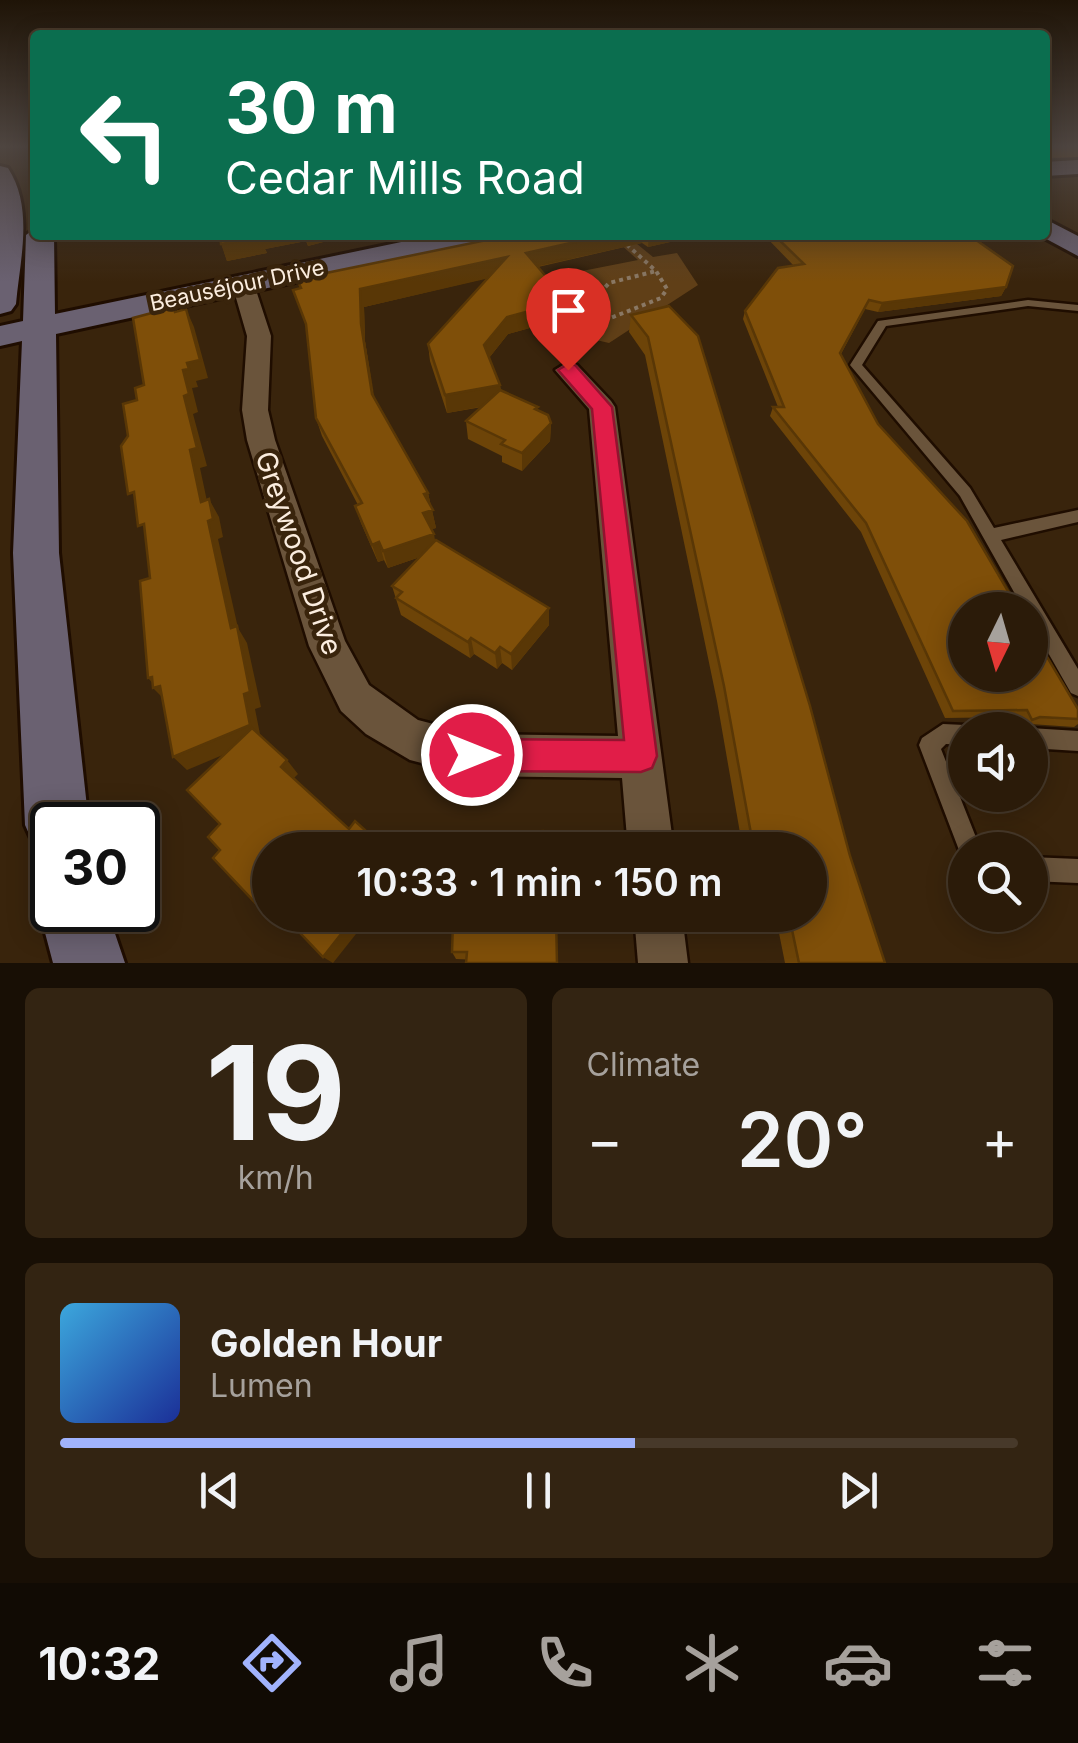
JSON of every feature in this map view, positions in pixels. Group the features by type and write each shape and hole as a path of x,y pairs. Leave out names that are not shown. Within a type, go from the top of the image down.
{"main road":[{"path":"0,304 8,192"},
{"path":"1050,214 1078,230"},
{"path":"1050,230 1078,248"},
{"path":"40,240 36,553 55,802"},
{"name":"Beauséjour Drive","path":"0,336 450,240"},
{"path":"80,932 89,963"}],"street":[{"name":"Greywood Drive","path":"242,284 259,336 255,410 261,440 328,646 355,698 410,738 440,749 472,755 641,756"},
{"path":"568,370 602,407 649,832"},
{"path":"660,932 663,963"}],"lane":[{"path":"1078,308 1028,304 882,324 856,365 966,492 1078,688"},
{"path":"993,534 1078,516"},
{"path":"948,734 929,745 948,794"},
{"path":"1048,739 1078,740"},
{"path":"1048,870 1078,871"}],"path":[{"path":"568,370 589,346 603,321 661,298 667,289 656,271 622,240"},
{"path":"603,321 594,300 609,283 656,271"}],"shaded area":[{"path":"616,240 632,240 653,257 677,253 698,285 609,343 566,333 577,272 638,260"}],"building":[{"path":"487,240 584,240 526,253 567,301 507,317 484,345 500,385 445,395 428,344 507,257 360,289 372,394 428,493 424,494 433,510 423,513 434,534 383,551 379,542 372,545 355,506 362,503 316,418 306,324 293,290 301,288 297,279"},
{"path":"779,240 976,240 1013,266 1006,287 882,303 869,300 840,353 878,424 967,521 1008,592 948,592 948,692 1048,692 1048,658 1078,709 1078,719 1048,717 1048,712 1027,710 953,711 866,523 773,407 784,407 745,311 778,268 804,264"},
{"path":"669,306 698,336 885,963 799,963 792,932 827,932 827,832 751,832 724,686 648,337 631,315"},
{"path":"174,307 175,312 186,309 200,360 187,363 189,369 183,370 189,394 184,396 197,448 190,450 201,502 209,499 213,519 208,521 231,628 237,626 250,692 244,694 250,725 173,757 160,686 153,688 152,677 148,678 140,581 150,578 144,524 138,526 134,492 128,494 121,446 128,436 123,404 137,400 135,388 144,385 133,318"},
{"path":"500,390 538,407 535,409 548,415 551,423 522,453 466,421"},
{"path":"436,540 549,608 511,654 500,647 495,653 471,638 468,642 396,598 402,592 392,586"},
{"path":"252,728 287,760 281,767 349,829 355,821 367,832 252,832 252,899 213,858 220,850 208,837 220,824 187,790"},
{"path":"299,932 343,932 323,957"},
{"path":"453,932 556,932 557,963 466,963 467,952 452,952"}],"route":[{"path":"472,755 641,756 602,407 568,370"}]}
